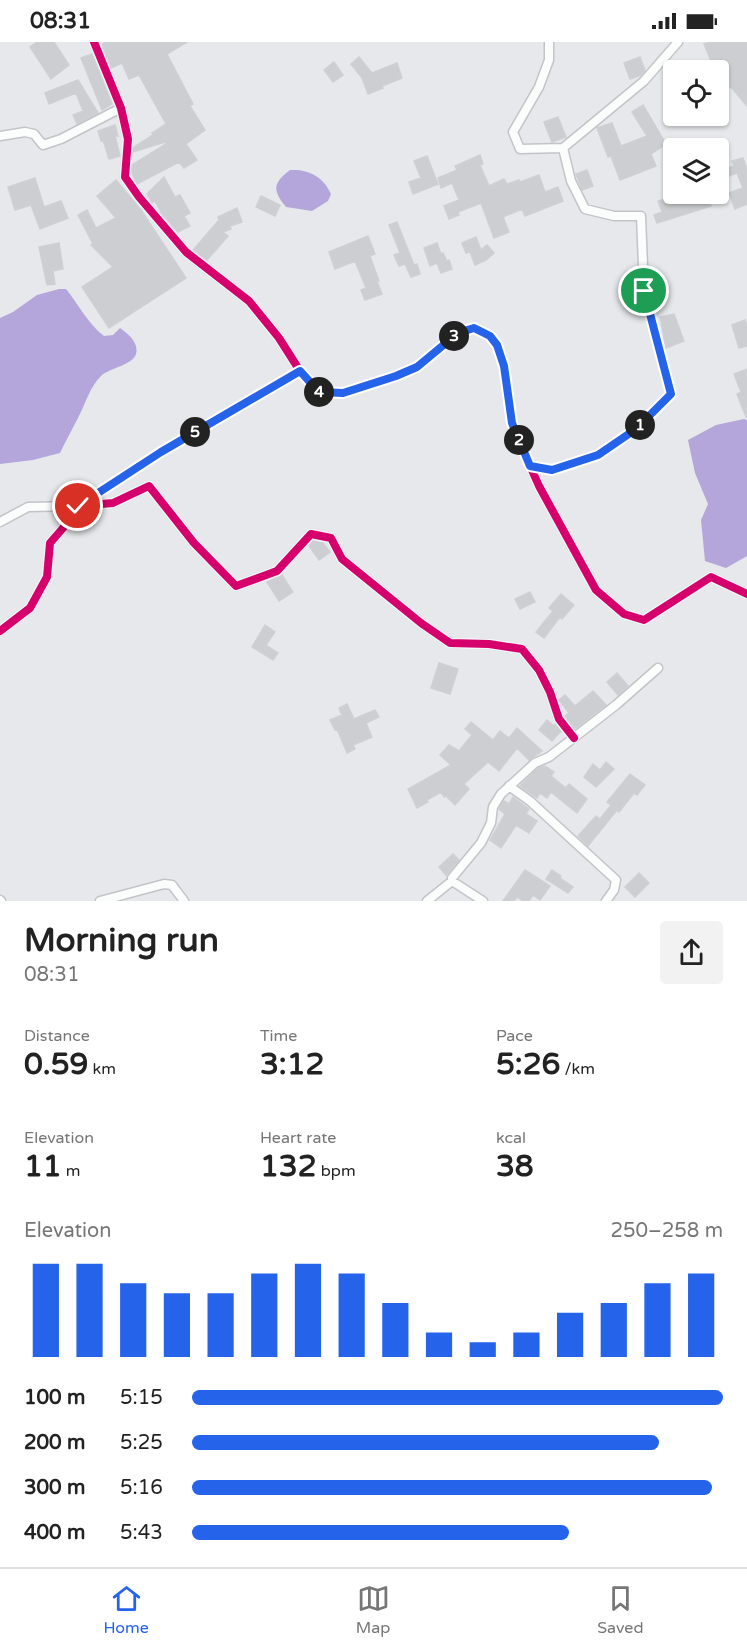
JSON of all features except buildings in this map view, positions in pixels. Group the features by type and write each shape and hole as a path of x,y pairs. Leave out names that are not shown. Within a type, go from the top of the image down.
{"street":[{"path":"94,42 121,108 128,139 125,177 129,184 186,252 249,301 279,338 300,371 319,392 343,393 396,376 417,367 458,333 474,328 490,336 497,345 504,366 512,423 539,486 597,590 624,615 644,620 711,577 747,594"},
{"path":"549,42 549,60 539,87 513,132 520,150 563,148 644,81 678,42"},
{"path":"0,136 25,132 34,134 43,145 61,139 121,108"},
{"path":"530,466 552,470 598,455 636,429 671,394 644,291 641,216 614,216 585,209 571,181 563,148"},
{"path":"0,632 30,608 47,578 50,543 70,520 78,506 161,452 300,371"},
{"path":"0,522 28,507 113,503 150,486 194,543 236,586 277,571 311,534 331,538 342,559 421,623 450,643 522,649 538,670 550,692 559,719 574,738"},
{"path":"427,901 452,881 452,878 481,843 501,794 535,763 549,757 616,705 657,668"},
{"path":"509,786 531,801 616,880 614,890 606,901"},
{"path":"452,881 483,901"},
{"path":"100,901 164,884 172,885 184,901"}],"shaded area":[{"path":"290,170 309,172 319,178 331,194 328,201 312,211 286,207 278,196 276,187 280,179"},
{"path":"66,289 88,320 104,336 113,335 120,328 126,333 136,346 136,354 126,364 105,373 97,380 60,453 33,460 0,464 0,318 37,295"},
{"path":"747,420 747,556 726,568 705,561 701,520 708,504 695,473 688,440 716,425"}],"cycle path":[{"path":"94,42 121,108 128,139 125,177 186,252 249,301 279,338 300,371 319,392 343,393 396,376 417,367 458,333 474,328 490,336 497,345 504,367 511,423 539,486 596,590 624,614 644,620 711,577 747,594"},
{"path":"0,631 30,608 47,577 50,543 70,520 78,506 113,503 149,486 194,543 236,586 277,571 311,534 331,538 342,559 421,623 450,643 489,644 522,649 539,670 550,692 559,719 574,738"}],"route":[{"path":"78,506 161,452 300,371 319,392 343,393 417,367 458,333 474,328 490,336 497,345 504,366 512,423 530,466 552,470 598,455 636,429 671,394 644,291"}]}
